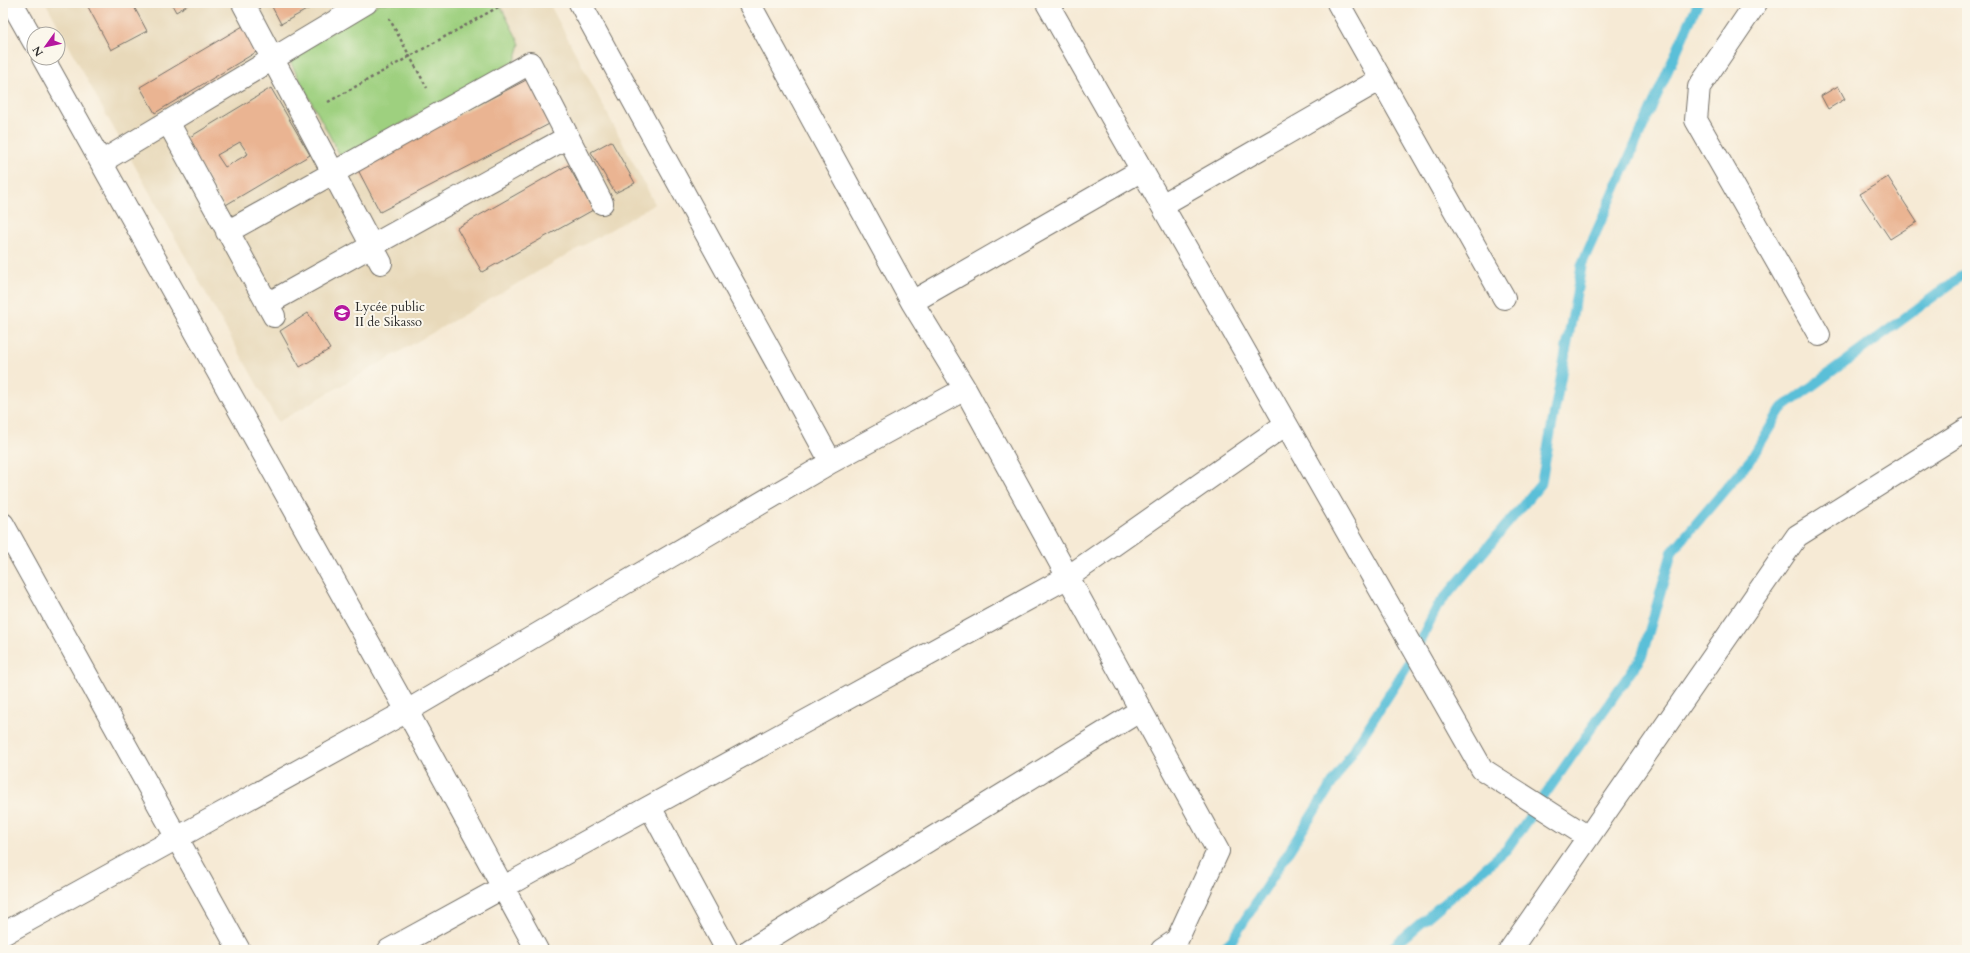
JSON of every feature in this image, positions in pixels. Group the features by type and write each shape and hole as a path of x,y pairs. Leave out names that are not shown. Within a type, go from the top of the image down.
{"street":[{"path":"12,3 26,28"},
{"path":"243,3 377,254"},
{"path":"101,162 366,3"},
{"path":"580,3 831,462"},
{"path":"750,3 912,302 965,389 1218,851 1177,940 1162,950"},
{"path":"1047,3 1482,769 1588,837"},
{"path":"1338,3 1504,298"},
{"path":"1756,3 1699,87 1696,120 1819,335"},
{"path":"227,232 530,63 602,203"},
{"path":"47,66 407,711 538,950"},
{"path":"1162,206 1381,79"},
{"path":"168,122 270,310 377,254 568,136"},
{"path":"912,302 1142,170"},
{"path":"3,934 407,711 831,462 965,389"},
{"path":"389,950 1068,577 1286,424"},
{"path":"1510,950 1797,536 1967,429"},
{"path":"3,524 239,950"},
{"path":"750,950 1141,710"},
{"path":"650,807 727,950"}],"path":[{"path":"303,116 500,6"},
{"path":"388,16 440,113"}],"shaded area":[{"name":"Lycée public II de Sikasso","path":"46,3 549,3 655,204 278,422 66,40 66,26 58,26"}],"green space":[{"path":"380,3 499,3 520,44 515,61 341,157 288,58"}],"building":[{"path":"86,3 132,3 147,31 111,50"},
{"path":"171,3 191,3 176,12"},
{"path":"270,3 319,3 281,24"},
{"path":"243,26 258,51 155,113 140,87"},
{"path":"532,77 555,121 380,212 357,168"},
{"path":"1838,86 1845,99 1828,109 1821,96"},
{"path":"271,88 310,155 224,206 185,140","holes":["240,142 248,154 225,167 217,155"]},
{"path":"611,141 635,183 615,193 591,152"},
{"path":"568,165 593,210 482,272 457,228"},
{"path":"1888,177 1917,222 1890,239 1860,194"},
{"path":"308,313 330,349 300,367 280,331"}],"waterway":[{"path":"1221,950 1232,940 1408,665 1437,607 1541,484 1582,264 1698,3"},
{"path":"1389,950 1507,849 1642,656 1672,552 1751,459 1781,409 1967,272"}],"place":[{"name":"Lycée public II de Sikasso","path":"342,313"}]}
